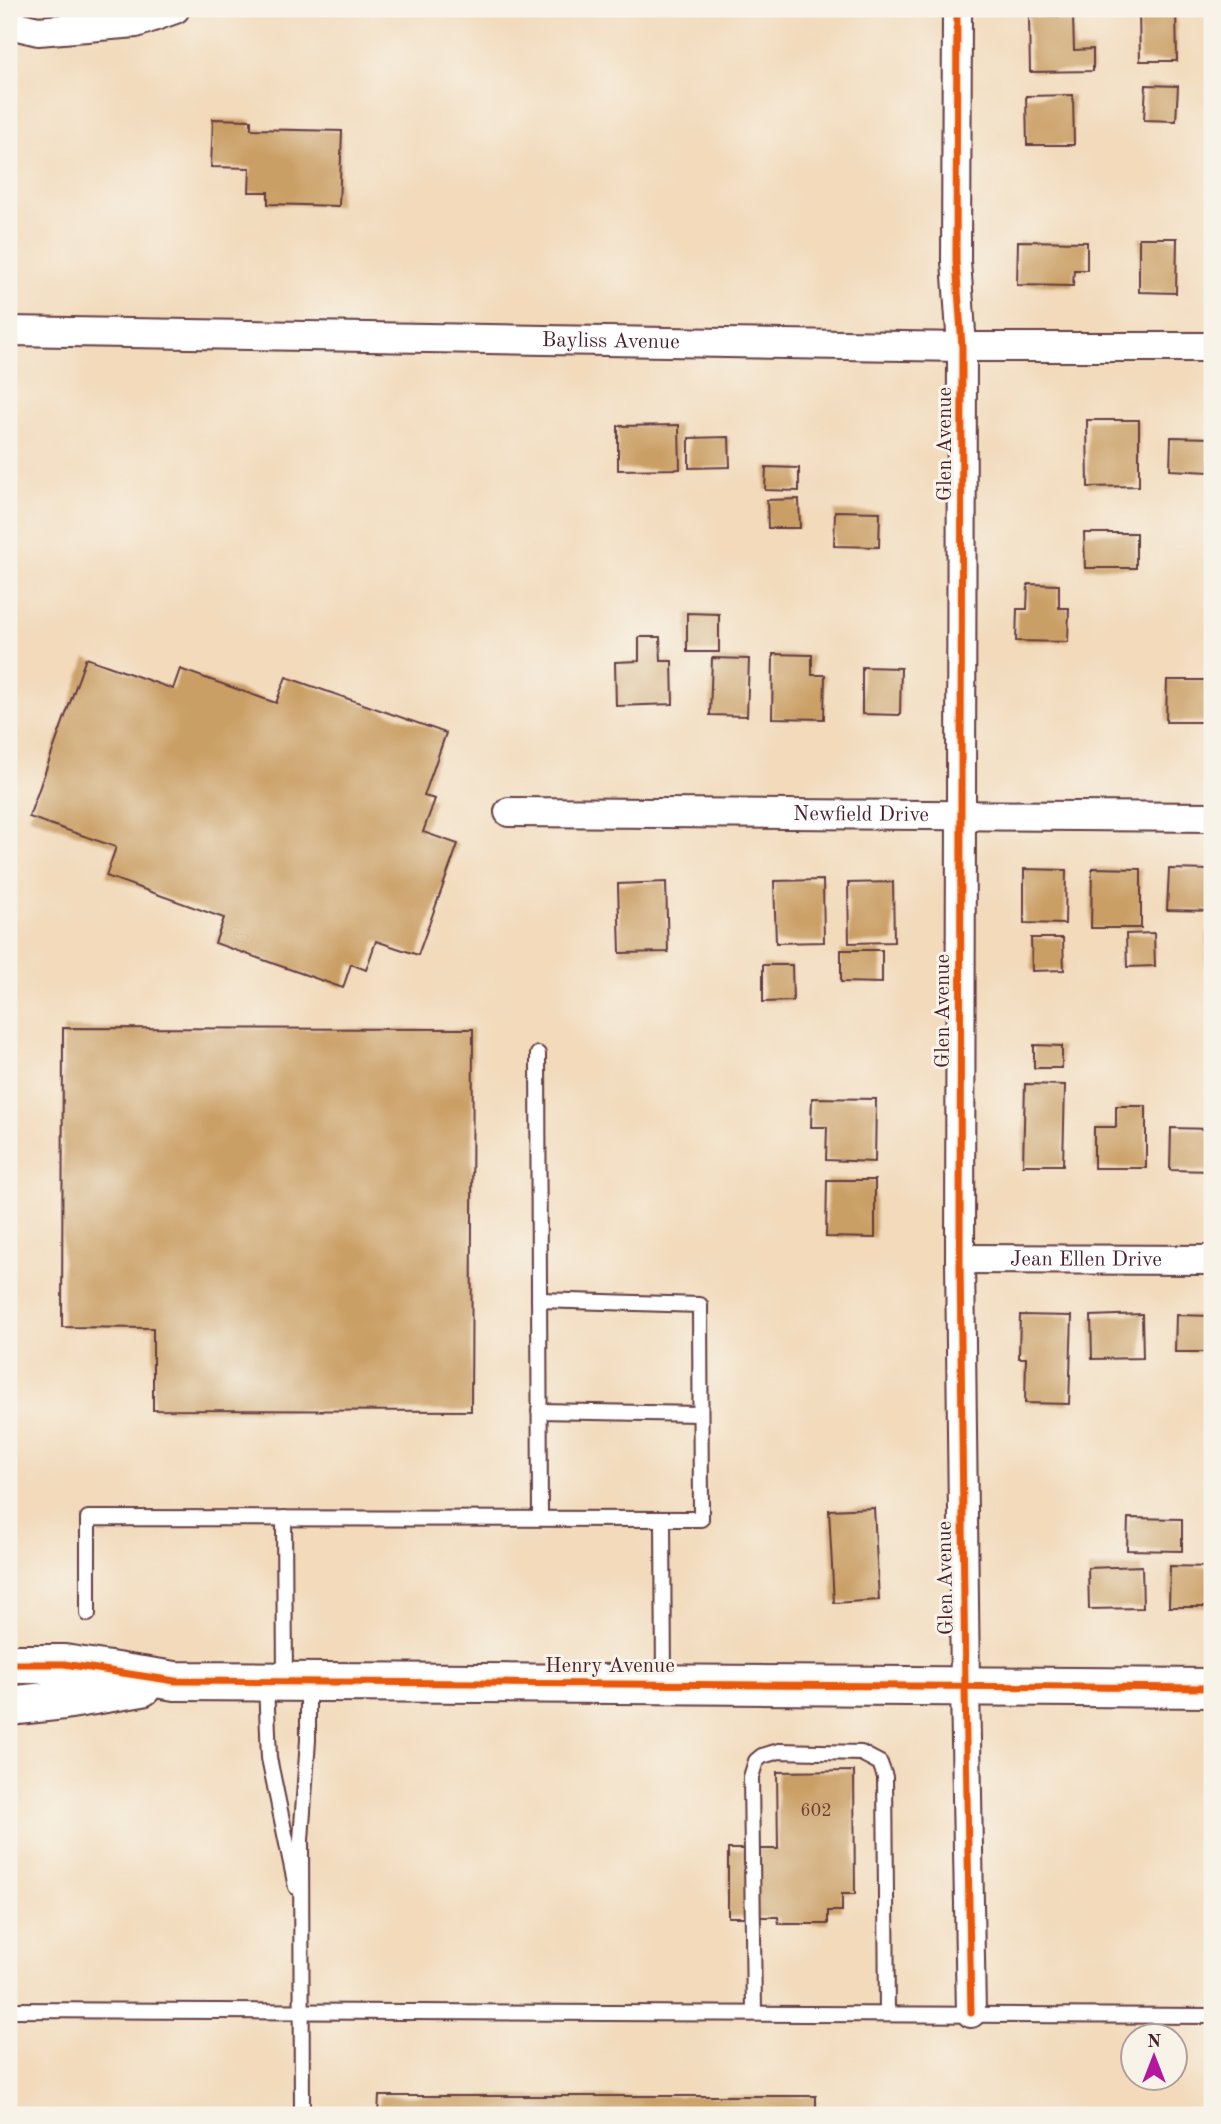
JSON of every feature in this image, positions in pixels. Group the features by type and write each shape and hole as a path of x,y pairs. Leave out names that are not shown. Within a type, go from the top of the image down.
{"street":[{"path":"9,23 37,31 136,23 175,9"},
{"name":"Glen Avenue","path":"957,9 956,261 962,347 960,1259 971,2013"},
{"name":"Bayliss Avenue","path":"9,331 962,347 1212,347"},
{"name":"Newfield Drive","path":"509,812 1212,817"},
{"name":"Jean Ellen Drive","path":"960,1259 1212,1260"},
{"name":"Henry Avenue","path":"9,1664 64,1664 175,1681 1212,1688"},
{"name":"Henry Avenue","path":"9,1706 64,1700 175,1681"}],"lane":[{"path":"538,1054 540,1518"},
{"path":"88,1614 88,1518 701,1519 700,1305 539,1300"},
{"path":"539,1412 700,1414"},
{"path":"284,1518 286,1682 269,1758 302,1914"},
{"path":"663,1519 664,1684"},
{"path":"286,1682 308,1740 301,1840 302,2115"},
{"path":"754,2013 751,1777 756,1761 769,1752 861,1752 880,1762 885,1777 887,2013"},
{"path":"9,2010 1212,2015"}],"building":[{"path":"1176,10 1177,61 1140,61 1139,11"},
{"path":"1029,16 1073,16 1074,50 1093,49 1093,71 1030,72"},
{"path":"1146,85 1178,86 1176,121 1144,120"},
{"path":"1073,95 1074,145 1027,145 1026,96"},
{"path":"213,119 251,120 251,129 342,131 339,206 268,204 268,192 249,192 250,168 211,167"},
{"path":"1139,238 1177,238 1176,293 1139,292"},
{"path":"1018,241 1087,242 1087,270 1074,270 1073,286 1017,285"},
{"path":"1087,420 1139,420 1139,486 1088,487"},
{"path":"679,425 680,469 618,470 618,426"},
{"path":"729,437 730,467 689,468 689,438"},
{"path":"1171,437 1211,438 1210,472 1170,470"},
{"path":"766,467 799,468 799,491 765,490"},
{"path":"799,499 800,528 768,528 767,500"},
{"path":"835,511 880,512 879,547 834,546"},
{"path":"1084,533 1136,533 1136,568 1085,568"},
{"path":"1028,584 1059,585 1059,608 1069,608 1068,642 1016,641 1017,609 1027,609"},
{"path":"687,613 719,614 719,652 687,652"},
{"path":"639,637 660,637 661,661 672,661 673,704 616,706 615,662 639,661"},
{"path":"773,654 812,655 812,675 825,675 824,719 772,718"},
{"path":"86,658 173,689 180,669 276,703 286,677 446,733 424,796 435,799 423,832 458,844 418,955 376,941 366,970 351,964 343,988 215,943 224,918 106,876 116,847 29,817"},
{"path":"712,658 749,659 747,716 710,715"},
{"path":"862,667 901,668 900,715 862,714"},
{"path":"1167,680 1212,680 1212,722 1166,722"},
{"path":"1092,868 1141,869 1141,928 1091,928"},
{"path":"1024,869 1066,870 1065,924 1024,923"},
{"path":"1169,869 1212,870 1212,911 1167,910"},
{"path":"823,880 824,942 776,943 774,881"},
{"path":"666,882 668,952 620,953 618,884"},
{"path":"893,882 894,942 849,943 848,883"},
{"path":"1207,931 1212,931 1212,965 1206,965"},
{"path":"1154,933 1155,966 1127,967 1126,934"},
{"path":"1031,938 1063,938 1064,970 1032,971"},
{"path":"841,950 882,950 882,983 841,982"},
{"path":"763,965 792,965 793,1001 763,1002"},
{"path":"63,1028 473,1029 471,1411 153,1410 153,1328 62,1327"},
{"path":"1034,1045 1062,1046 1062,1068 1034,1068"},
{"path":"1025,1084 1065,1085 1063,1165 1023,1165"},
{"path":"812,1098 876,1099 875,1162 826,1160 827,1127 811,1127"},
{"path":"1116,1106 1146,1106 1146,1168 1094,1168 1094,1127 1116,1127"},
{"path":"1171,1128 1212,1129 1212,1171 1170,1170"},
{"path":"827,1180 875,1180 875,1238 826,1237"},
{"path":"1142,1314 1143,1358 1092,1359 1091,1316"},
{"path":"1020,1315 1072,1316 1069,1404 1025,1403 1026,1358 1019,1358"},
{"path":"1176,1315 1212,1316 1212,1352 1175,1352"},
{"path":"874,1508 879,1600 834,1603 829,1510"},
{"path":"1128,1518 1182,1519 1182,1551 1127,1550"},
{"path":"1142,1566 1143,1608 1089,1609 1088,1568"},
{"path":"1170,1566 1212,1567 1212,1607 1169,1607"},
{"path":"854,1771 855,1894 842,1894 842,1911 828,1911 828,1924 779,1924 778,1917 728,1917 728,1849 778,1849 777,1772"},
{"path":"379,2096 816,2096 816,2115 378,2115"}],"cycle path":[{"path":"957,9 956,261 962,347 960,1259 971,2013"},
{"path":"9,1664 64,1664 175,1681 1212,1688"}]}
